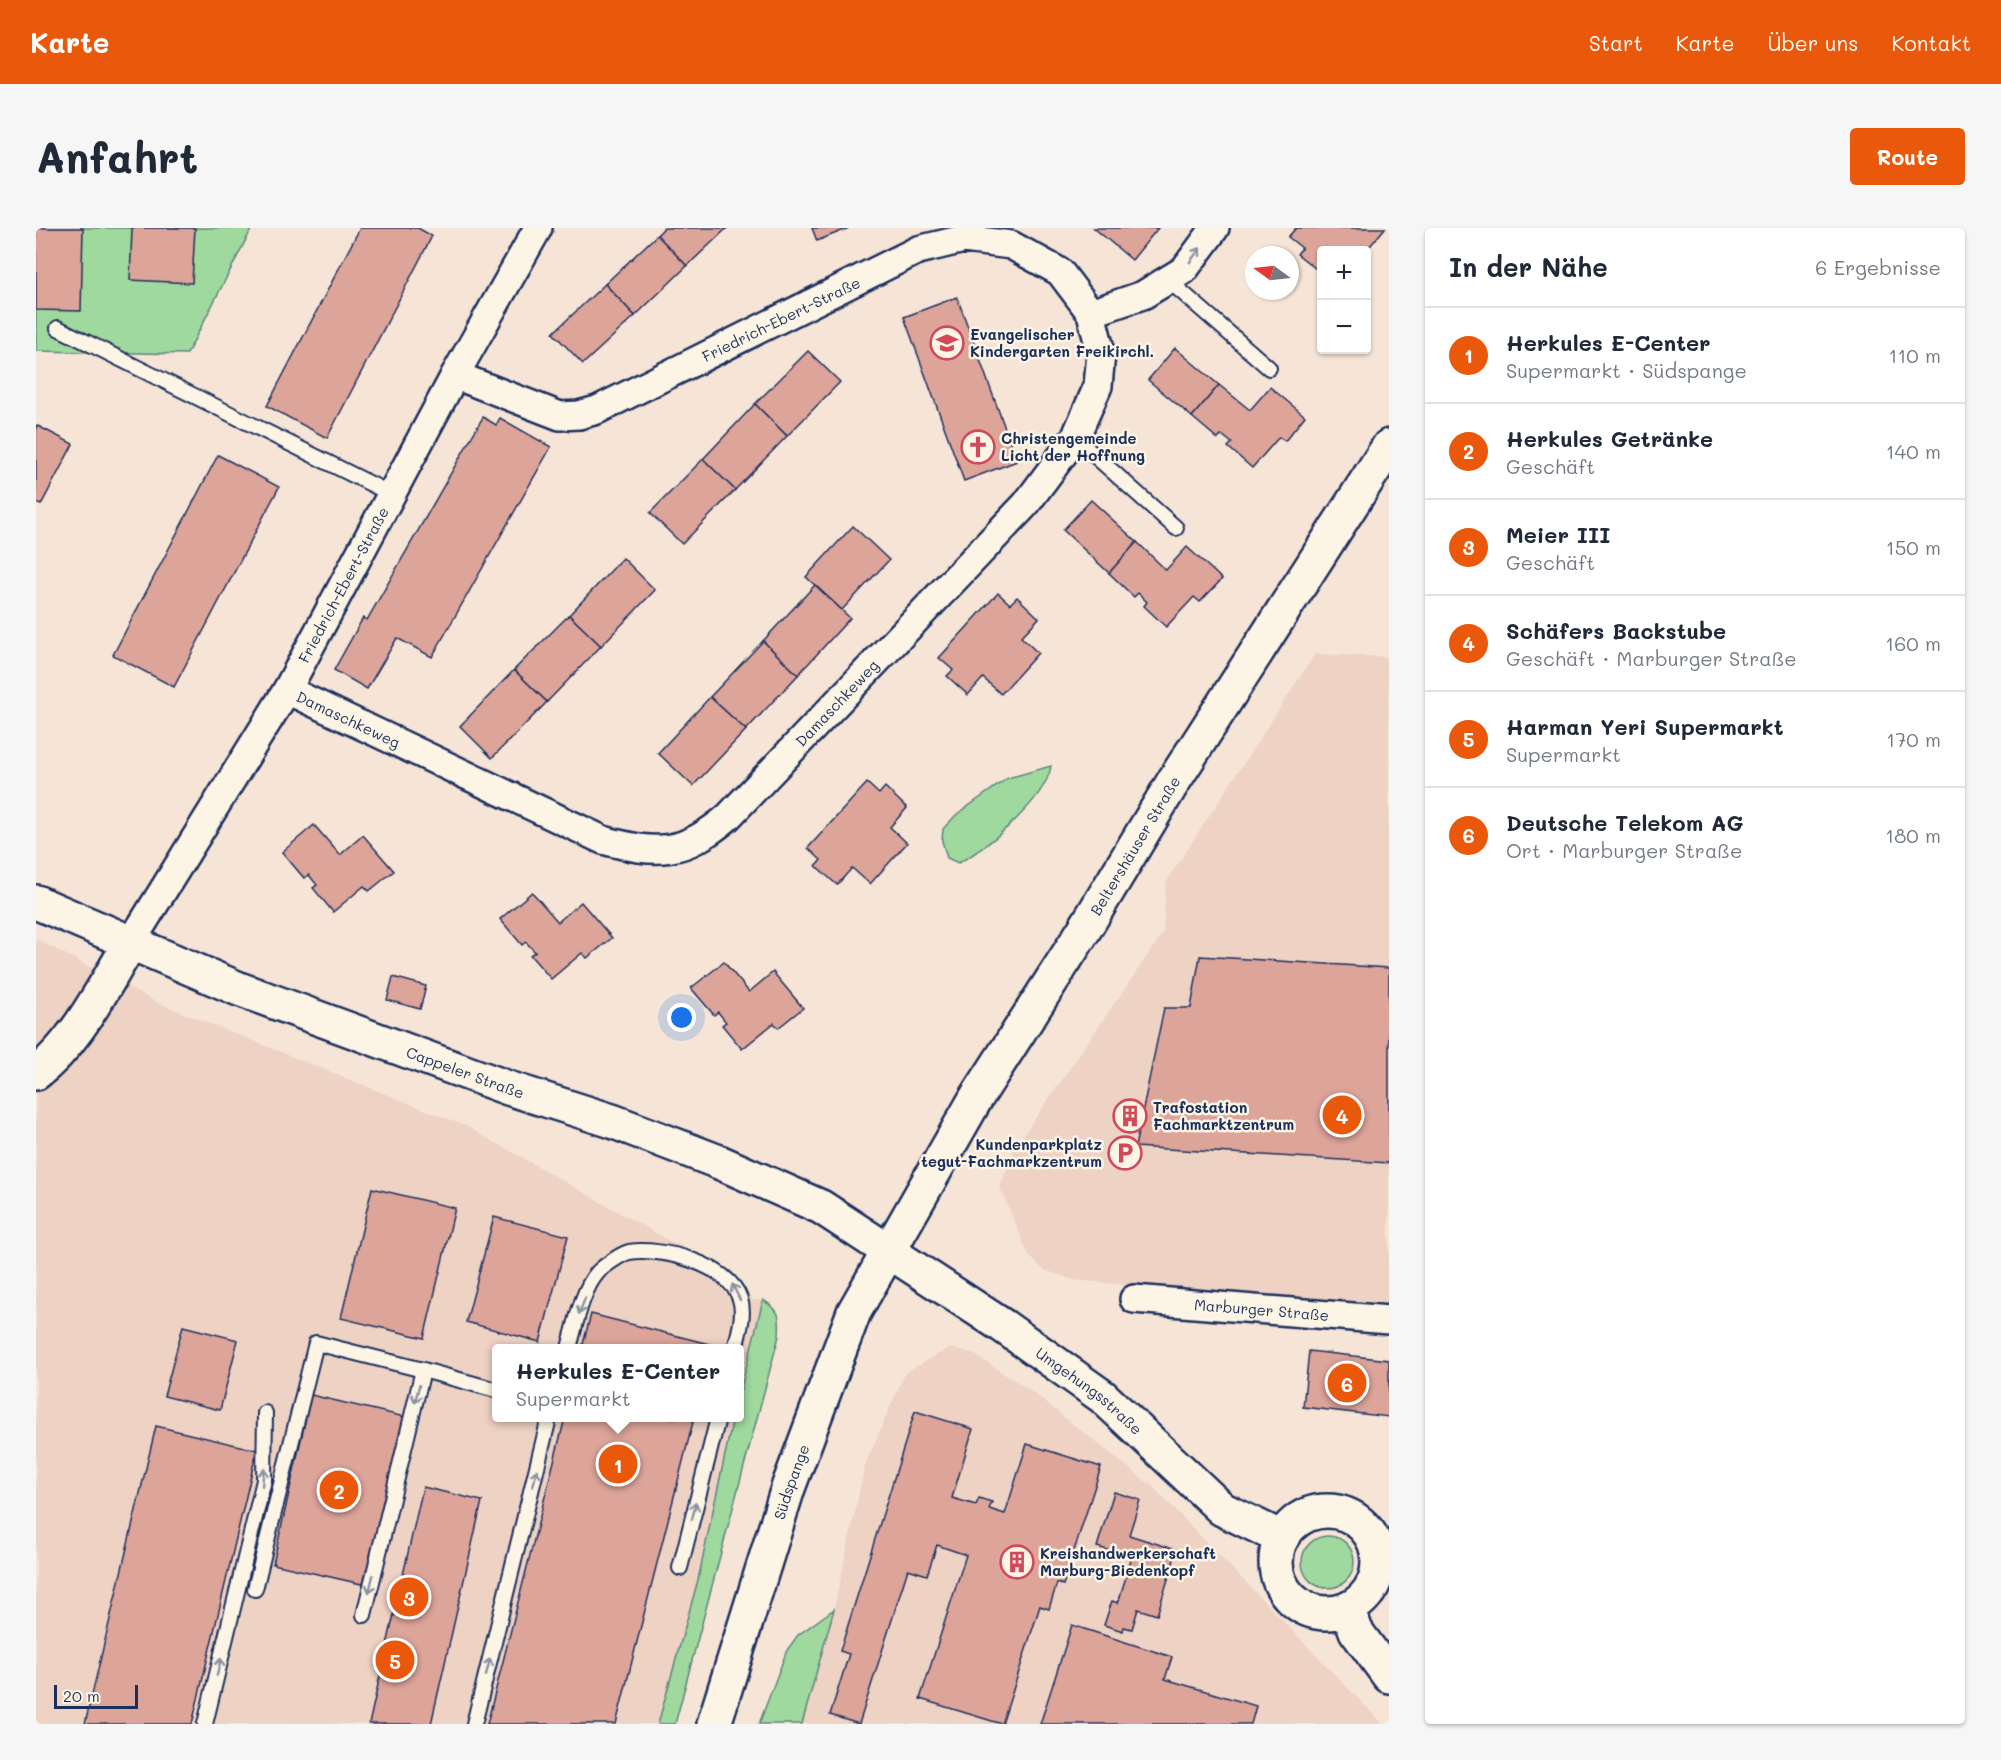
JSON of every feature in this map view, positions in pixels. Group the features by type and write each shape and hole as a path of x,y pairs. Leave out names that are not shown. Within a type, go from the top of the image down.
{"main road":[{"name":"Beltershäuser Straße","path":"888,1250 975,1100 1084,930 1175,779 1389,446"},
{"name":"Cappeler Straße","path":"36,902 239,989 508,1089 612,1121 719,1162 821,1207 888,1250"},
{"path":"36,1073 46,1066 89,1012 130,944"},
{"name":"Umgehungsstraße","path":"888,1250 1103,1397 1222,1509 1282,1538"},
{"name":"Südspange","path":"714,1724 792,1476 854,1312 888,1250"},
{"path":"1329,1511 1378,1522 1376,1577 1361,1600 1348,1609 1324,1614 1310,1610 1289,1597 1283,1588 1276,1567 1277,1552 1282,1538 1298,1520 1313,1513 1329,1511"},
{"path":"1348,1609 1356,1631 1389,1676"}],"street":[{"name":"Friedrich-Ebert-Straße","path":"130,944 287,690 455,375 538,228"},
{"path":"1091,313 1143,295 1184,270 1215,228"},
{"name":"Friedrich-Ebert-Straße","path":"455,375 560,416 579,415 597,410 918,250 964,239 1011,245 1060,272 1091,313"},
{"name":"Damaschkeweg","path":"287,690 603,840 629,848 655,850 689,845 709,834 728,817 1026,504 1075,438 1098,386 1101,352 1091,313"},
{"name":"Marburger Straße","path":"1134,1299 1389,1320"}],"lane":[{"path":"1168,280 1269,368"},
{"path":"58,328 391,494"},
{"path":"1075,438 1176,528"},
{"path":"570,1344 581,1304 598,1272 627,1252 665,1252 712,1269 731,1281 741,1300 741,1323 736,1344"},
{"path":"255,1589 316,1343 492,1389"},
{"path":"364,1615 423,1370"},
{"path":"205,1724 264,1480 265,1413"},
{"path":"474,1724 548,1422"},
{"path":"680,1568 717,1422"}],"shaded area":[{"path":"1315,654 1389,657 1389,1309 1074,1280 1044,1270 1029,1256 1000,1187 1016,1146 1163,933 1166,882"},
{"path":"36,939 156,1002 468,1127 666,1239 732,1270 753,1300 763,1300 744,1376 744,1344 492,1344 492,1422 732,1422 698,1580 658,1724 36,1724"},
{"path":"949,1348 972,1353 1031,1391 1153,1487 1383,1724 802,1724 834,1609 865,1465 905,1373"}],"green space":[{"path":"36,228 252,228 187,354 36,351"},
{"path":"1051,766 1047,779 1038,793 1014,822 958,863 947,858 942,841 943,829 956,815 1008,778"},
{"path":"763,1300 773,1307 778,1315 779,1336 675,1724 658,1724 698,1580 732,1422 744,1422 744,1376"},
{"path":"1323,1536 1333,1536 1347,1543 1354,1562 1347,1581 1333,1588 1323,1588 1313,1584 1306,1577 1302,1567 1302,1557 1306,1547 1313,1540"},
{"path":"834,1609 802,1724 759,1724 787,1650 798,1635"}],"building":[{"path":"36,228 83,228 81,311 36,310"},
{"path":"132,228 195,228 192,283 130,280"},
{"path":"360,228 418,228 432,236 327,438 267,406"},
{"path":"664,228 727,228 687,266 657,235"},
{"path":"812,228 849,228 817,241"},
{"path":"1094,228 1158,228 1132,260"},
{"path":"1296,228 1385,228 1370,246 1317,246 1317,270 1299,256 1302,248 1288,237"},
{"path":"657,235 687,266 635,316 605,284"},
{"path":"605,284 635,316 583,364 553,333"},
{"path":"957,297 1017,461 964,481 904,317"},
{"path":"1175,348 1219,385 1192,417 1148,380"},
{"path":"808,351 840,382 787,436 755,404"},
{"path":"1219,385 1250,410 1270,387 1305,416 1285,441 1279,437 1252,468 1228,447 1232,443 1222,435 1218,439 1192,417"},
{"path":"755,404 787,436 735,490 703,459"},
{"path":"483,417 496,425 500,418 551,447 432,657 397,638 367,689 334,670 363,618 367,620"},
{"path":"36,425 73,444 41,505 36,503"},
{"path":"218,455 279,487 174,687 113,655"},
{"path":"703,459 735,490 682,544 650,513"},
{"path":"1091,500 1137,542 1109,573 1063,530"},
{"path":"853,526 889,560 842,610 806,577"},
{"path":"1137,542 1166,570 1187,547 1222,579 1200,602 1194,597 1166,627 1144,606 1147,602 1138,593 1134,597 1109,573"},
{"path":"623,558 655,590 601,646 569,615"},
{"path":"815,585 850,618 798,675 763,641"},
{"path":"998,593 1010,604 1017,597 1039,618 1021,637 1038,653 1001,694 983,678 968,695 947,676 953,670 939,658"},
{"path":"569,615 601,646 547,702 514,670"},
{"path":"763,641 798,675 746,730 710,697"},
{"path":"514,670 547,702 492,758 460,726"},
{"path":"710,697 746,730 693,786 658,753"},
{"path":"867,783 879,794 885,787 907,808 890,827 907,843 870,884 852,868 837,885 816,866 821,860 808,848"},
{"path":"314,825 340,855 363,835 394,871 369,891 364,886 333,912 313,888 317,885 309,875 304,878 282,852"},
{"path":"532,892 558,922 581,902 612,938 587,958 582,953 551,979 530,955 535,952 526,942 522,945 500,919"},
{"path":"1200,956 1389,968 1389,1163 1135,1147 1164,1008 1191,1008"},
{"path":"724,962 749,992 773,972 803,1008 778,1028 774,1023 742,1049 722,1025 726,1022 718,1012 714,1015 691,988"},
{"path":"393,977 426,986 420,1009 387,1000"},
{"name":"Trafostation Fachmarktzentrum","path":"1130,1106 1139,1113 1131,1126 1121,1119"},
{"path":"372,1188 455,1208 424,1338 341,1318"},
{"path":"494,1217 568,1236 540,1342 466,1322"},
{"path":"591,1314 709,1344 583,1344"},
{"path":"183,1326 238,1340 220,1410 164,1396"},
{"path":"1309,1351 1389,1360 1389,1417 1303,1407"},
{"path":"311,1395 405,1417 366,1585 273,1564"},
{"name":"Kreishandwerkerschaft Marburg-Biedenkopf","path":"915,1411 973,1429 952,1498 976,1505 979,1498 992,1502 989,1509 1005,1514 1027,1444 1101,1467 1063,1585 1057,1583 1049,1609 1040,1606 1002,1724 920,1699 966,1555 937,1545 927,1575 908,1569 859,1724 830,1715 849,1654 840,1651"},
{"path":"564,1422 693,1422 616,1724 487,1724"},
{"path":"156,1426 257,1450 192,1724 85,1724"},
{"path":"423,1487 482,1501 431,1724 369,1724"},
{"path":"1114,1492 1140,1500 1129,1535 1177,1550 1157,1615 1138,1609 1132,1629 1124,1627 1123,1631 1104,1625 1112,1601 1118,1603 1132,1557 1097,1547"},
{"path":"1072,1625 1172,1657 1165,1679 1256,1706 1251,1724 1040,1724"}],"place":[{"name":"Evangelischer Kindergarten Freikirchl.","path":"947,343"},
{"name":"Christengemeinde Licht der Hoffnung","path":"978,447"},
{"name":"Schäfers Backstube","path":"1342,1115"},
{"name":"Trafostation Fachmarktzentrum","path":"1130,1116"},
{"name":"Kundenparkplatz tegut-Fachmarkzentrum","path":"1125,1153"},
{"name":"Deutsche Telekom AG","path":"1347,1383"},
{"name":"Herkules E-Center","path":"618,1464"},
{"name":"Herkules Getränke","path":"339,1490"},
{"name":"Kreishandwerkerschaft Marburg-Biedenkopf","path":"1017,1562"},
{"name":"Meier III","path":"409,1597"},
{"name":"Harman Yeri Supermarkt","path":"395,1660"}]}
